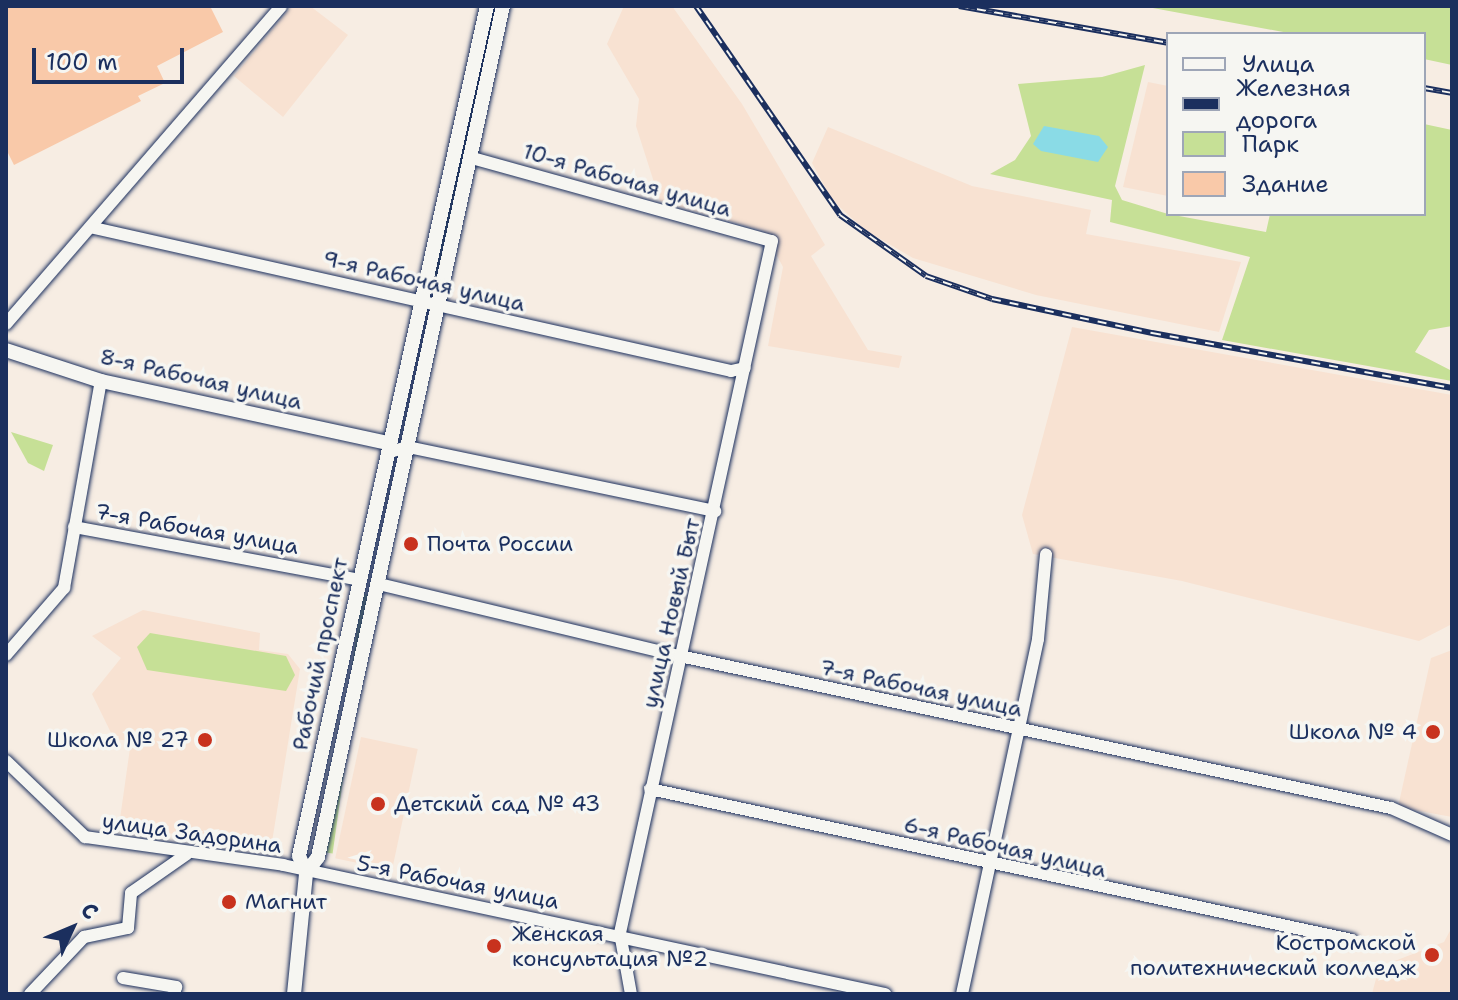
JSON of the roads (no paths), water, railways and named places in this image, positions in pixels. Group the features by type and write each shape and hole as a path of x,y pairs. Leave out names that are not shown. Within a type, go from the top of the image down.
{"street":[{"name":"Рабочий проспект","path":"294,994 306,873 299,856 389,437 487,6"},
{"name":"Рабочий проспект","path":"306,873 318,857 503,6"},
{"path":"6,324 94,228 281,7"},
{"name":"10-я Рабочая улица","path":"472,158 772,241"},
{"name":"9-я Рабочая улица","path":"94,228 731,371 745,368"},
{"name":"улица Новый Быт","path":"631,994 620,933 772,241"},
{"name":"8-я Рабочая улица","path":"6,350 101,381 389,437"},
{"path":"6,655 64,588 101,381"},
{"path":"410,441 400,453 389,437 399,425 410,441 715,511"},
{"name":"7-я Рабочая улица","path":"74,527 359,580"},
{"path":"962,994 1038,639 1046,554"},
{"name":"7-я Рабочая улица","path":"379,584 680,656 1391,808 1452,835"},
{"name":"улица Задорина","path":"6,761 85,837 306,873"},
{"name":"6-я Рабочая улица","path":"650,789 1352,940"},
{"path":"30,994 84,937 128,928 131,893 187,854"},
{"name":"5-я Рабочая улица","path":"306,873 620,933 885,994"},
{"path":"123,978 176,987 174,994"}],"water":[{"path":"1044,126 1099,136 1108,147 1098,162 1041,151 1033,144"}],"railway":[{"path":"696,6 840,215 926,276 992,299 1152,333 1452,388"},
{"path":"959,6 1166,43"},
{"path":"1426,88 1452,93"}],"place":[{"name":"Почта России","path":"411,544"},
{"name":"Школа № 4","path":"1433,732"},
{"name":"Школа № 27","path":"205,740"},
{"name":"Детский сад № 43","path":"378,804"},
{"name":"Магнит","path":"229,902"},
{"name":"Женская консультация №2","path":"494,946"},
{"name":"Костромской политехнический колледж","path":"1432,955"}]}
